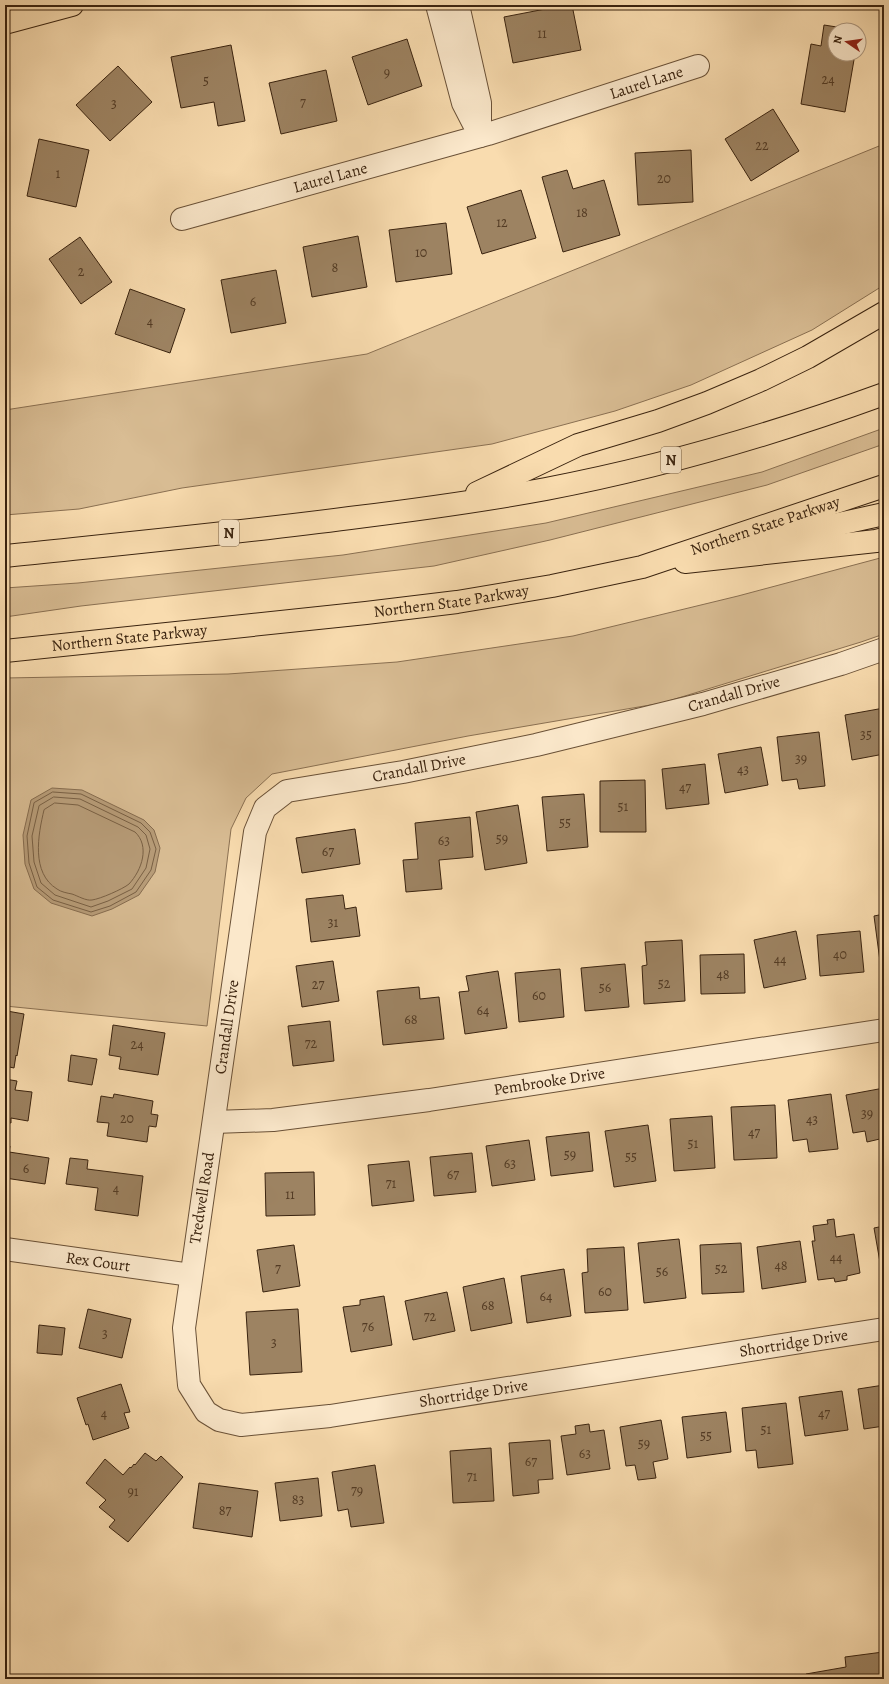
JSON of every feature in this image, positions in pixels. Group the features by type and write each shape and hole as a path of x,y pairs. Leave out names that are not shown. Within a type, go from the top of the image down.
{"main road":[{"path":"5,23 72,5"},
{"path":"452,505 578,445 658,421 707,403 761,380 815,353 884,313"},
{"name":"N","path":"5,556 264,529 452,505 547,488 648,466 731,444 817,418 884,394"},
{"name":"Northern State Parkway","path":"5,651 366,613 457,602 552,586 642,567 884,486"},
{"path":"642,567 884,514"},
{"path":"642,567 884,539"}],"street":[{"path":"437,5 463,103 480,136"},
{"path":"458,5 480,102 480,136"},
{"name":"Laurel Lane","path":"182,219 480,136 698,66"},
{"name":"Crandall Drive","path":"214,1122 255,832 265,808 286,791 403,772 536,745 703,704 841,664 884,649"},
{"name":"Pembrooke Drive","path":"214,1122 273,1120 429,1100 884,1030"},
{"name":"Tredwell Road","path":"191,1275 214,1122"},
{"name":"Rex Court","path":"5,1249 191,1275"},
{"name":"Shortridge Drive","path":"191,1275 184,1328 189,1385 206,1412 219,1420 241,1425 330,1416 884,1329"}],"shaded area":[{"path":"884,144 884,285 812,330 691,385 615,411 492,444 182,488 79,509 5,515 5,410 367,354"},
{"path":"884,428 884,444 767,485 550,540 434,566 81,606 5,617 5,588 78,583 343,555 546,523 762,472"},
{"path":"884,557 884,634 662,703 468,736 272,774 246,798 231,829 207,1026 5,1006 5,678 228,674 397,662 573,636 738,596"}],"water":[{"path":"52,788 82,790 144,820 154,830 160,848 155,872 139,895 112,909 92,916 51,903 34,889 25,864 23,835 31,800"}],"building":[{"path":"572,5 581,50 513,63 504,17"},
{"path":"824,25 827,25 827,62 854,62 845,112 801,104 811,44 821,46"},
{"path":"407,39 422,86 368,105 352,57"},
{"path":"231,45 245,121 218,126 214,102 181,108 171,57"},
{"path":"118,66 152,102 110,141 76,105"},
{"path":"326,70 337,121 281,134 269,83"},
{"path":"773,109 799,151 751,181 725,139"},
{"path":"39,139 89,150 76,207 27,196"},
{"path":"691,150 693,202 638,205 635,153"},
{"path":"567,170 573,189 604,180 620,235 563,252 542,177"},
{"path":"521,190 536,238 482,254 467,207"},
{"path":"446,223 452,274 396,282 389,230"},
{"path":"358,236 367,287 312,297 303,247"},
{"path":"80,237 112,282 81,304 49,259"},
{"path":"276,270 286,323 231,333 221,280"},
{"path":"130,289 185,309 170,353 115,334"},
{"path":"884,708 884,754 852,760 845,715"},
{"path":"819,732 825,786 799,789 797,779 782,781 777,737"},
{"path":"761,747 768,785 725,793 718,754"},
{"path":"705,764 709,804 666,809 662,769"},
{"path":"645,780 646,832 600,832 600,781"},
{"path":"584,794 588,847 547,851 542,797"},
{"path":"518,805 527,863 485,870 476,812"},
{"path":"470,817 473,857 439,860 442,889 406,892 403,860 418,859 415,823"},
{"path":"355,829 360,864 302,873 296,838"},
{"path":"343,895 345,909 356,907 360,936 311,942 306,899"},
{"path":"884,914 884,968 881,969 874,916"},
{"path":"796,931 806,979 764,988 754,940"},
{"path":"860,931 864,972 820,976 817,935"},
{"path":"682,940 685,1001 644,1004 642,966 647,965 645,942"},
{"path":"744,954 745,993 701,994 700,955"},
{"path":"333,961 339,1001 302,1007 296,966"},
{"path":"625,964 629,1007 585,1011 581,968"},
{"path":"560,969 564,1017 519,1022 515,973"},
{"path":"498,971 507,1028 465,1034 459,992 469,991 466,976"},
{"path":"419,987 420,999 439,997 444,1039 383,1045 377,991"},
{"path":"6,1009 8,1009 7,1011 24,1014 14,1068 5,1066"},
{"path":"330,1021 334,1061 293,1066 288,1026"},
{"path":"113,1025 165,1033 158,1075 119,1069 121,1057 109,1055"},
{"path":"71,1055 97,1059 92,1085 68,1081"},
{"path":"5,1079 17,1081 15,1090 32,1092 28,1121 11,1118 11,1123 5,1122"},
{"path":"884,1088 884,1138 867,1142 865,1131 853,1133 846,1095"},
{"path":"114,1094 153,1101 151,1114 158,1115 156,1127 149,1126 147,1142 107,1136 109,1123 97,1122 101,1096 113,1098"},
{"path":"831,1094 838,1149 809,1152 807,1139 793,1141 788,1100"},
{"path":"775,1105 777,1158 734,1160 731,1107"},
{"path":"712,1116 715,1168 674,1171 670,1119"},
{"path":"648,1125 656,1181 614,1187 605,1131"},
{"path":"589,1132 593,1171 551,1176 546,1137"},
{"path":"529,1140 535,1180 492,1186 486,1146"},
{"path":"5,1145 10,1146 9,1152 49,1158 45,1184 5,1178"},
{"path":"472,1153 476,1192 434,1196 430,1157"},
{"path":"70,1158 88,1160 87,1169 143,1176 138,1216 95,1210 98,1188 66,1184"},
{"path":"409,1161 414,1201 372,1206 368,1165"},
{"path":"314,1172 315,1215 266,1216 265,1173"},
{"path":"834,1219 836,1237 854,1234 860,1273 847,1276 847,1280 835,1282 834,1278 818,1280 812,1241 815,1241 813,1226 828,1224 827,1220"},
{"path":"884,1226 884,1267 881,1268 874,1228"},
{"path":"679,1239 686,1298 644,1303 638,1243"},
{"path":"800,1241 806,1282 762,1289 757,1247"},
{"path":"741,1243 744,1292 702,1294 700,1245"},
{"path":"294,1245 300,1286 263,1292 257,1250"},
{"path":"624,1247 628,1310 585,1313 582,1273 588,1272 587,1249"},
{"path":"564,1269 571,1316 527,1323 521,1276"},
{"path":"504,1278 512,1323 471,1331 463,1287"},
{"path":"447,1292 455,1331 413,1340 405,1301"},
{"path":"384,1296 392,1345 351,1352 343,1307 360,1305 360,1300"},
{"path":"88,1309 131,1319 122,1358 79,1348"},
{"path":"298,1309 302,1372 250,1375 246,1312"},
{"path":"39,1325 65,1328 62,1355 37,1353"},
{"path":"121,1384 130,1412 124,1413 129,1428 93,1440 88,1424 86,1425 77,1398"},
{"path":"884,1385 884,1426 864,1429 858,1389"},
{"path":"842,1391 848,1430 805,1436 799,1397"},
{"path":"786,1403 793,1464 758,1468 756,1450 746,1451 742,1408"},
{"path":"726,1412 731,1452 687,1458 682,1417"},
{"path":"661,1420 668,1459 653,1462 656,1478 638,1480 635,1465 626,1466 620,1427"},
{"path":"589,1424 590,1432 604,1430 610,1469 567,1475 561,1436 576,1434 575,1426"},
{"path":"550,1440 553,1479 538,1480 539,1493 513,1496 509,1443"},
{"path":"491,1448 494,1501 453,1503 450,1451"},
{"path":"145,1453 156,1461 161,1456 183,1477 128,1542 109,1527 115,1520 99,1507 106,1500 86,1483 105,1459 123,1475 130,1467 131,1468 134,1464 135,1465"},
{"path":"375,1465 384,1523 351,1527 348,1509 338,1511 332,1472"},
{"path":"318,1478 322,1516 280,1521 275,1483"},
{"path":"199,1483 258,1491 252,1537 193,1528"},
{"path":"883,1652 884,1672 881,1673 882,1679 806,1679 806,1674 846,1667 845,1657"}]}
